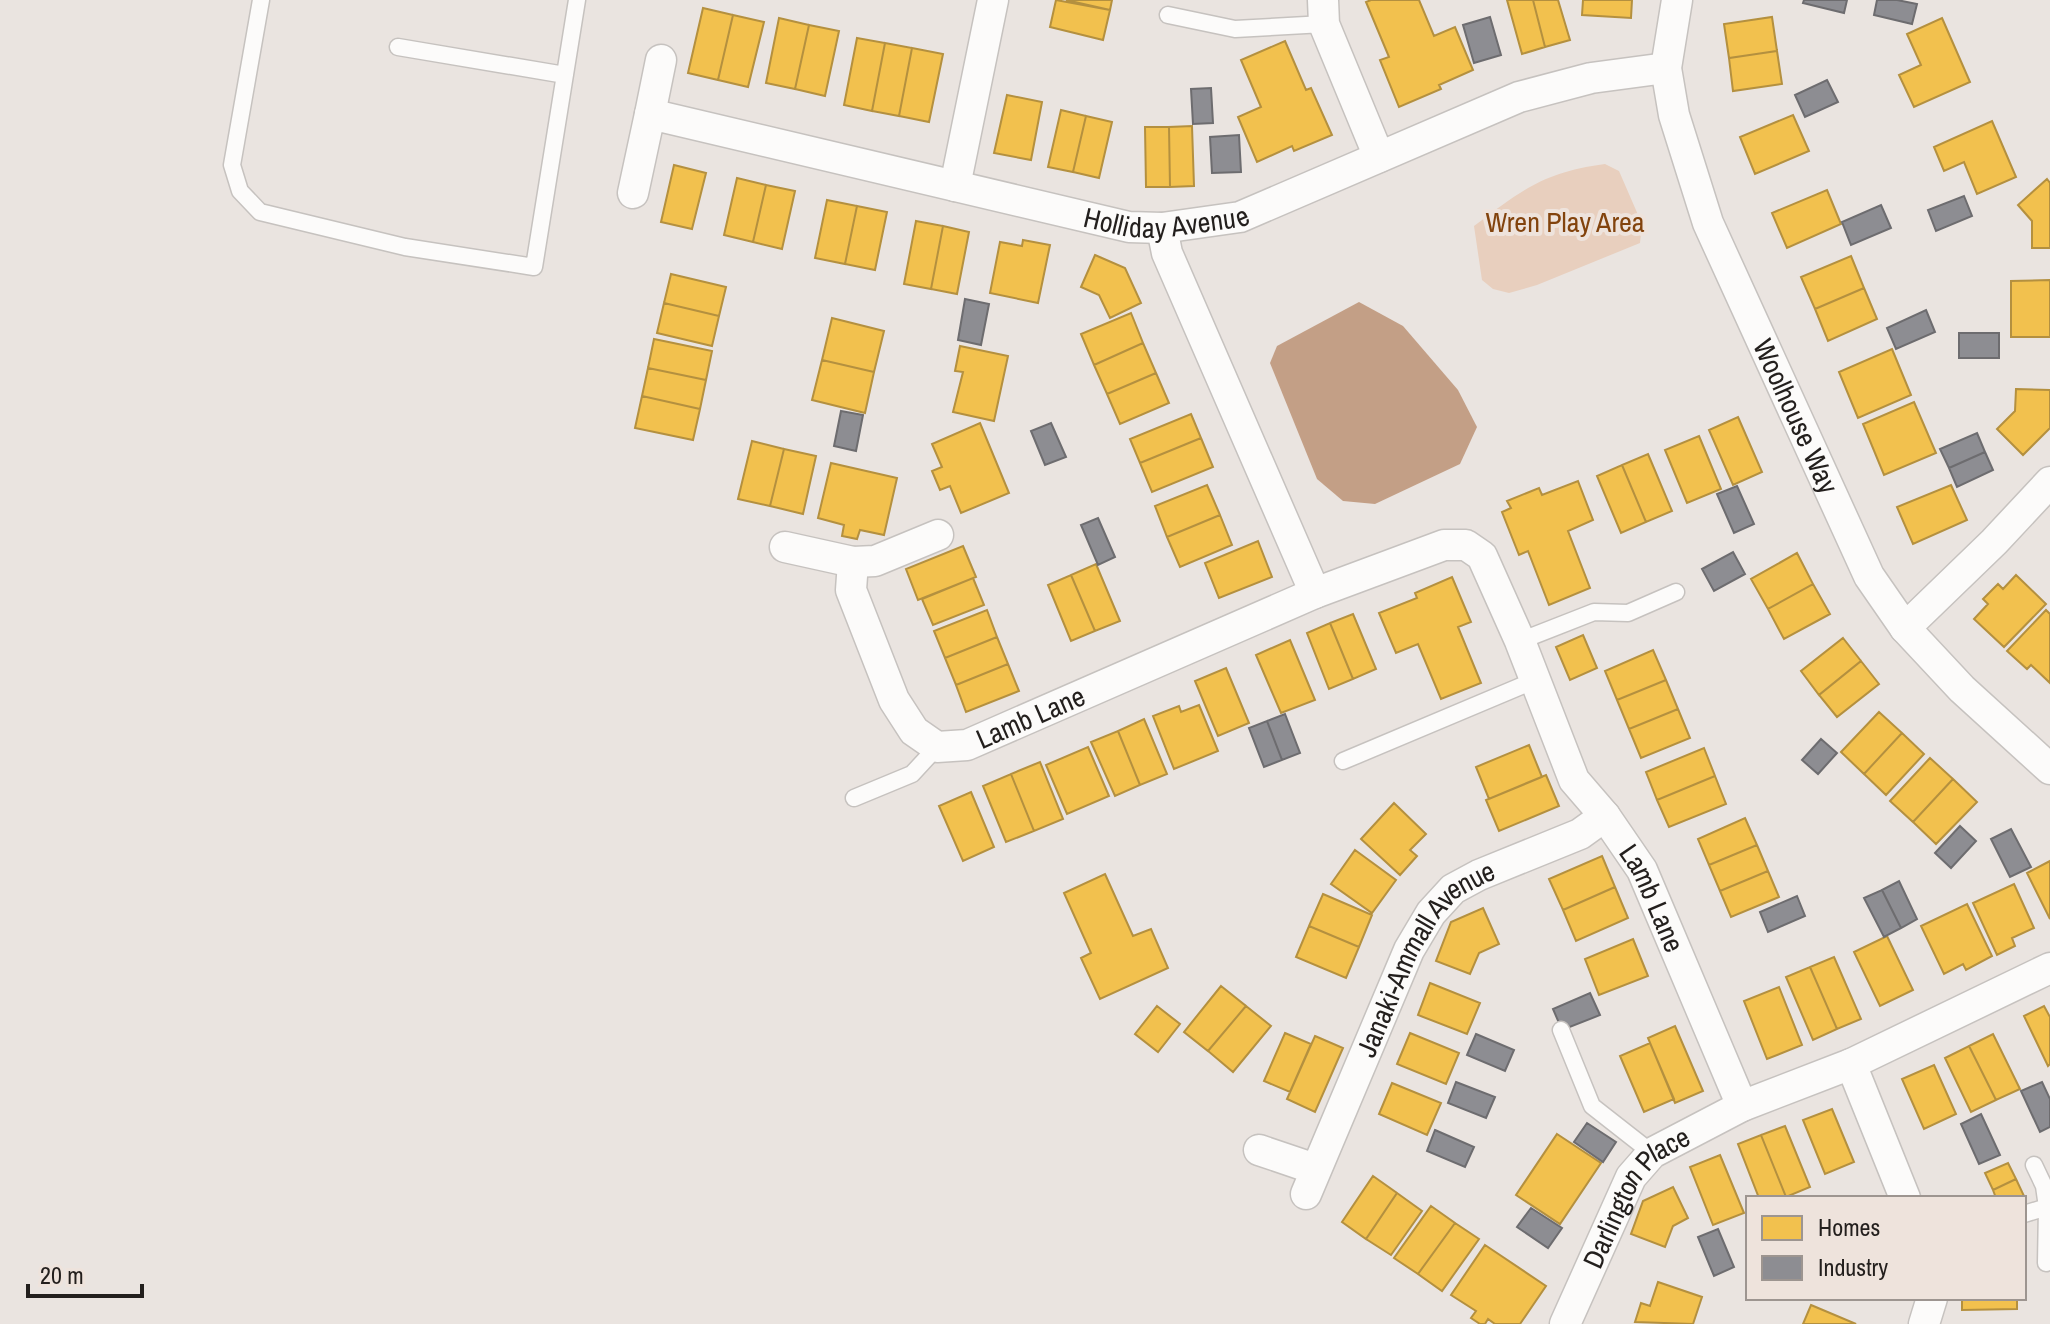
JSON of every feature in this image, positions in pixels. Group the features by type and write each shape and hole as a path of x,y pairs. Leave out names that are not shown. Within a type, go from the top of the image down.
{"street":[{"path":"955,186 993,0"},
{"name":"Woolhouse Way","path":"1677,0 1666,68 1674,115 1708,223 1869,576 1905,628 1962,689 2050,769"},
{"path":"1324,12 1379,157"},
{"path":"633,193 661,60"},
{"name":"Holliday Avenue","path":"650,114 1129,227 1162,228 1240,217 1519,97 1591,78 1666,68"},
{"path":"1162,228 1167,253 1315,593"},
{"path":"1905,628 1994,542 2050,482"},
{"path":"785,547 853,562 875,561 938,535"},
{"name":"Lamb Lane","path":"853,562 851,590 894,700 914,731 937,747 967,745 1315,593 1444,545 1466,545 1482,556 1520,641 1574,780 1605,816 1642,870 1742,1106"},
{"name":"Janaki-Ammall Avenue","path":"1259,1150 1310,1182 1409,950 1431,913 1453,889 1580,834 1605,816"},
{"path":"1742,1106 1851,1064 2050,968"},
{"path":"1851,1064 1904,1196"},
{"name":"Darlington Place","path":"1565,1324 1631,1177 1652,1153 1742,1106"},
{"path":"1924,1324 1931,1300"}],"lane":[{"path":"261,0 232,165 240,191 260,212 405,247 534,267 577,0"},
{"path":"1168,15 1235,29 1324,12"},
{"path":"398,47 565,75"},
{"path":"1520,641 1594,612 1628,613 1676,592"},
{"path":"1343,761 1533,681"},
{"path":"854,798 912,774 937,747"},
{"path":"1561,1030 1592,1106 1652,1153"},
{"path":"2034,1165 2044,1186 2047,1207 2046,1263"},
{"path":"2026,1213 2047,1207"}],"green space":[{"name":"Wren Play Area","path":"1605,164 1619,171 1642,224 1640,243 1537,285 1509,293 1493,289 1482,280 1474,226 1535,184 1566,172"}],"shaded area":[{"path":"1359,302 1403,326 1458,390 1477,427 1460,464 1375,504 1343,501 1317,479 1270,363 1277,346"}],"building: Homes":[{"path":"1056,0 1110,10 1103,40 1050,27"},
{"path":"1066,0 1112,0 1110,10"},
{"path":"1419,0 1434,36 1455,27 1473,70 1439,85 1441,89 1399,107 1380,60 1389,57 1366,2"},
{"path":"1507,0 1533,0 1545,47 1522,54"},
{"path":"1533,0 1558,0 1570,40 1545,47"},
{"path":"1583,0 1632,0 1631,18 1582,15"},
{"path":"703,8 733,15 718,80 688,73"},
{"path":"733,15 764,22 748,87 718,80"},
{"path":"1772,17 1777,51 1729,58 1724,24"},
{"path":"779,18 809,25 795,89 766,83"},
{"path":"1942,18 1970,82 1914,107 1899,75 1921,65 1907,34"},
{"path":"809,25 839,31 825,96 795,89"},
{"path":"857,38 885,43 872,111 844,105"},
{"path":"1285,41 1306,90 1311,88 1332,135 1294,151 1292,146 1257,162 1238,117 1261,107 1241,60"},
{"path":"885,43 912,48 899,116 872,111"},
{"path":"912,48 943,54 929,122 899,116"},
{"path":"1777,51 1782,84 1733,91 1729,58"},
{"path":"1007,95 1042,102 1031,160 994,153"},
{"path":"1061,110 1086,116 1073,172 1048,167"},
{"path":"1793,115 1809,151 1755,174 1740,137"},
{"path":"1086,116 1112,122 1099,178 1073,172"},
{"path":"1992,121 2016,177 1977,194 1964,162 1944,171 1934,147"},
{"path":"1192,126 1194,186 1170,187 1169,127"},
{"path":"1145,127 1169,127 1170,187 1146,187"},
{"path":"674,165 706,173 692,229 661,222"},
{"path":"737,178 766,185 753,242 724,235"},
{"path":"2047,179 2050,183 2050,248 2032,248 2032,221 2018,205"},
{"path":"766,185 795,191 782,249 753,242"},
{"path":"1827,190 1841,224 1787,248 1772,213"},
{"path":"827,200 857,206 845,264 815,258"},
{"path":"857,206 887,212 875,270 845,264"},
{"path":"916,221 943,226 931,289 904,284"},
{"path":"943,226 969,232 957,294 931,289"},
{"path":"1023,240 1050,245 1038,303 990,293 1000,242 1022,246"},
{"path":"1095,255 1125,268 1141,303 1110,318 1099,295 1081,287"},
{"path":"1851,256 1864,288 1815,309 1801,277"},
{"path":"671,274 726,287 719,316 664,303"},
{"path":"2050,280 2050,337 2011,337 2011,281"},
{"path":"1864,288 1877,319 1828,341 1815,309"},
{"path":"664,303 719,316 712,346 657,333"},
{"path":"1131,313 1143,343 1094,365 1081,334"},
{"path":"832,318 884,331 874,372 822,360"},
{"path":"654,339 712,351 706,380 648,368"},
{"path":"1143,343 1156,373 1107,394 1094,365"},
{"path":"960,346 1008,356 994,421 953,412 963,372 955,371"},
{"path":"1892,349 1911,395 1858,418 1839,372"},
{"path":"822,360 874,372 865,413 812,400"},
{"path":"648,368 706,380 700,409 642,396"},
{"path":"1156,373 1169,403 1120,424 1107,394"},
{"path":"2016,389 2050,390 2050,428 2023,455 1997,429 2015,411"},
{"path":"642,396 700,409 693,440 635,428"},
{"path":"1914,402 1936,453 1884,475 1863,424"},
{"path":"1191,414 1201,438 1140,463 1130,439"},
{"path":"1738,417 1762,472 1733,485 1709,430"},
{"path":"980,423 1009,493 961,513 950,486 940,490 932,471 942,467 932,444"},
{"path":"1699,436 1721,489 1687,503 1665,450"},
{"path":"1201,438 1213,467 1152,492 1140,463"},
{"path":"752,441 784,449 770,506 738,499"},
{"path":"784,449 816,456 803,514 770,506"},
{"path":"1648,454 1672,511 1646,522 1622,465"},
{"path":"831,463 897,478 884,535 860,530 857,539 842,536 844,525 818,518"},
{"path":"1622,465 1646,522 1621,533 1597,476"},
{"path":"1578,481 1593,520 1568,531 1590,588 1549,605 1528,551 1519,555 1502,512 1511,508 1507,501 1539,488 1542,495"},
{"path":"1207,485 1220,515 1167,537 1155,506"},
{"path":"1951,485 1967,520 1913,544 1897,507"},
{"path":"1220,515 1232,545 1180,567 1167,537"},
{"path":"1258,541 1272,577 1219,598 1205,563"},
{"path":"963,546 976,577 918,600 906,569"},
{"path":"1797,553 1813,584 1768,609 1751,579"},
{"path":"1096,564 1120,621 1095,631 1071,575"},
{"path":"1071,575 1095,631 1071,641 1048,585"},
{"path":"2016,575 2046,604 2004,647 1974,619 1988,604 1983,599 1998,584 2003,589"},
{"path":"1452,577 1471,622 1458,627 1481,683 1441,699 1418,644 1396,653 1379,613 1417,598 1415,593"},
{"path":"973,578 984,605 933,625 922,599"},
{"path":"1813,584 1830,614 1784,639 1768,609"},
{"path":"987,610 997,637 945,658 934,631"},
{"path":"2046,610 2050,614 2050,683 2031,665 2027,669 2007,651"},
{"path":"1353,614 1376,669 1353,679 1330,623"},
{"path":"1330,623 1353,679 1329,689 1307,633"},
{"path":"1583,635 1597,668 1570,680 1556,647"},
{"path":"997,637 1008,664 956,685 945,658"},
{"path":"1843,638 1861,661 1819,695 1801,671"},
{"path":"1290,640 1315,700 1281,713 1256,655"},
{"path":"1653,650 1666,680 1617,700 1605,671"},
{"path":"1861,661 1879,684 1837,717 1819,695"},
{"path":"1008,664 1019,691 966,712 956,685"},
{"path":"1226,668 1249,723 1218,736 1195,681"},
{"path":"1666,680 1678,709 1629,729 1617,700"},
{"path":"1199,705 1218,751 1174,769 1153,716 1179,706 1181,712"},
{"path":"1678,709 1690,738 1641,758 1629,729"},
{"path":"1879,712 1902,733 1864,774 1841,752"},
{"path":"1144,719 1167,774 1140,785 1118,731"},
{"path":"1118,731 1140,785 1115,796 1091,742"},
{"path":"1902,733 1924,754 1886,795 1864,774"},
{"path":"1529,745 1542,777 1489,799 1476,767"},
{"path":"1088,747 1109,796 1067,814 1046,765"},
{"path":"1704,748 1715,776 1657,800 1646,772"},
{"path":"1930,758 1953,779 1913,822 1890,801"},
{"path":"1040,762 1063,819 1034,831 1011,774"},
{"path":"1011,774 1034,831 1006,842 983,786"},
{"path":"1546,775 1559,806 1499,831 1486,800"},
{"path":"1715,776 1726,804 1669,827 1657,800"},
{"path":"1953,779 1977,802 1936,844 1913,822"},
{"path":"971,792 994,847 963,861 939,806"},
{"path":"1394,803 1426,834 1410,850 1417,856 1400,875 1361,839"},
{"path":"1745,818 1757,845 1709,865 1698,839"},
{"path":"1757,845 1768,871 1720,891 1709,865"},
{"path":"1355,850 1396,880 1372,913 1331,884"},
{"path":"1602,856 1615,887 1563,910 1549,879"},
{"path":"2050,861 2050,919 2027,873"},
{"path":"1768,871 1779,897 1731,917 1720,891"},
{"path":"1105,874 1133,936 1151,929 1168,968 1100,999 1081,958 1091,953 1064,893"},
{"path":"2014,884 2034,928 2012,938 2015,946 1997,955 1973,903"},
{"path":"1615,887 1628,918 1576,941 1563,910"},
{"path":"1323,894 1372,915 1359,947 1309,926"},
{"path":"1967,904 1992,956 1966,970 1963,964 1944,974 1921,926"},
{"path":"1483,908 1499,944 1479,953 1470,974 1436,961 1451,922"},
{"path":"1309,926 1359,947 1346,978 1296,957"},
{"path":"1887,936 1913,990 1880,1006 1854,952"},
{"path":"1633,939 1648,976 1599,995 1585,959"},
{"path":"1834,957 1861,1019 1837,1029 1810,967"},
{"path":"1810,967 1837,1029 1813,1040 1786,977"},
{"path":"1430,983 1480,1003 1467,1034 1418,1015"},
{"path":"1221,986 1246,1006 1208,1051 1184,1032"},
{"path":"1779,987 1802,1045 1767,1059 1744,1001"},
{"path":"1157,1006 1180,1024 1158,1052 1135,1034"},
{"path":"1246,1006 1271,1026 1233,1072 1208,1051"},
{"path":"2044,1006 2050,1017 2048,1066 2024,1016"},
{"path":"1675,1026 1703,1091 1675,1103 1648,1038"},
{"path":"1285,1033 1311,1044 1290,1092 1264,1081"},
{"path":"1410,1033 1459,1053 1446,1084 1397,1064"},
{"path":"1993,1034 2020,1089 1996,1100 1969,1046"},
{"path":"1315,1036 1343,1048 1315,1112 1287,1099"},
{"path":"1650,1043 1674,1099 1644,1112 1620,1056"},
{"path":"1969,1046 1996,1100 1971,1112 1945,1058"},
{"path":"1934,1065 1956,1114 1924,1129 1902,1079"},
{"path":"1392,1083 1441,1103 1427,1135 1379,1114"},
{"path":"1832,1109 1854,1162 1825,1174 1803,1120"},
{"path":"1785,1126 1810,1187 1786,1196 1761,1135"},
{"path":"1557,1134 1601,1163 1560,1224 1516,1195"},
{"path":"1761,1135 1786,1196 1758,1196 1738,1144"},
{"path":"1720,1155 1744,1213 1713,1225 1690,1167"},
{"path":"2008,1163 2016,1179 1993,1190 1985,1173"},
{"path":"1373,1176 1397,1193 1366,1239 1342,1222"},
{"path":"2016,1179 2024,1196 1995,1196 1993,1190"},
{"path":"1673,1187 1688,1218 1673,1226 1665,1247 1631,1234 1643,1201"},
{"path":"1397,1193 1422,1211 1391,1255 1366,1239"},
{"path":"1431,1206 1455,1223 1418,1274 1394,1258"},
{"path":"1455,1223 1479,1239 1442,1291 1418,1274"},
{"path":"1485,1245 1546,1286 1520,1324 1495,1324 1488,1319 1485,1324 1480,1324 1471,1318 1476,1311 1451,1295"},
{"path":"1658,1282 1702,1297 1693,1324 1635,1322 1641,1303 1650,1306"},
{"path":"1962,1300 2017,1300 2017,1309 1962,1310"},
{"path":"1811,1305 1856,1324 1803,1324"}],"building: Industry":[{"path":"1804,0 1847,0 1844,13 1803,3"},
{"path":"1877,0 1917,4 1912,24 1874,15"},
{"path":"1490,17 1501,55 1474,63 1463,25"},
{"path":"1827,80 1838,102 1805,117 1795,95"},
{"path":"1211,88 1213,123 1193,124 1191,89"},
{"path":"1239,135 1241,172 1212,173 1210,137"},
{"path":"1964,196 1972,216 1936,231 1928,210"},
{"path":"1881,205 1891,228 1851,245 1842,222"},
{"path":"965,299 989,304 981,345 958,340"},
{"path":"1926,310 1935,332 1896,349 1887,328"},
{"path":"1959,333 1999,333 1999,358 1959,358"},
{"path":"841,411 863,415 856,451 834,446"},
{"path":"1051,423 1066,457 1045,465 1031,431"},
{"path":"1977,433 1985,452 1949,468 1940,449"},
{"path":"1985,452 1993,470 1957,487 1949,468"},
{"path":"1737,486 1754,524 1734,533 1717,494"},
{"path":"1098,518 1115,557 1098,565 1081,525"},
{"path":"1733,552 1745,574 1714,591 1702,569"},
{"path":"1285,714 1300,753 1282,760 1267,721"},
{"path":"1267,721 1282,760 1264,767 1249,728"},
{"path":"1821,739 1837,753 1818,774 1802,760"},
{"path":"1960,826 1976,841 1951,868 1935,853"},
{"path":"2011,829 2031,867 2010,877 1991,839"},
{"path":"1899,881 1917,919 1901,928 1882,890"},
{"path":"1882,890 1901,928 1884,937 1864,898"},
{"path":"1797,896 1805,916 1768,932 1760,912"},
{"path":"1590,993 1600,1015 1562,1030 1553,1009"},
{"path":"1476,1034 1514,1050 1505,1071 1467,1055"},
{"path":"1456,1082 1495,1097 1486,1118 1448,1103"},
{"path":"2042,1082 2050,1099 2050,1127 2040,1132 2021,1091"},
{"path":"1981,1114 2000,1155 1979,1164 1961,1124"},
{"path":"1587,1123 1616,1142 1603,1162 1574,1142"},
{"path":"1435,1130 1474,1147 1465,1167 1427,1151"},
{"path":"1531,1208 1562,1228 1548,1248 1517,1227"},
{"path":"1718,1229 1734,1267 1714,1276 1698,1237"}]}
